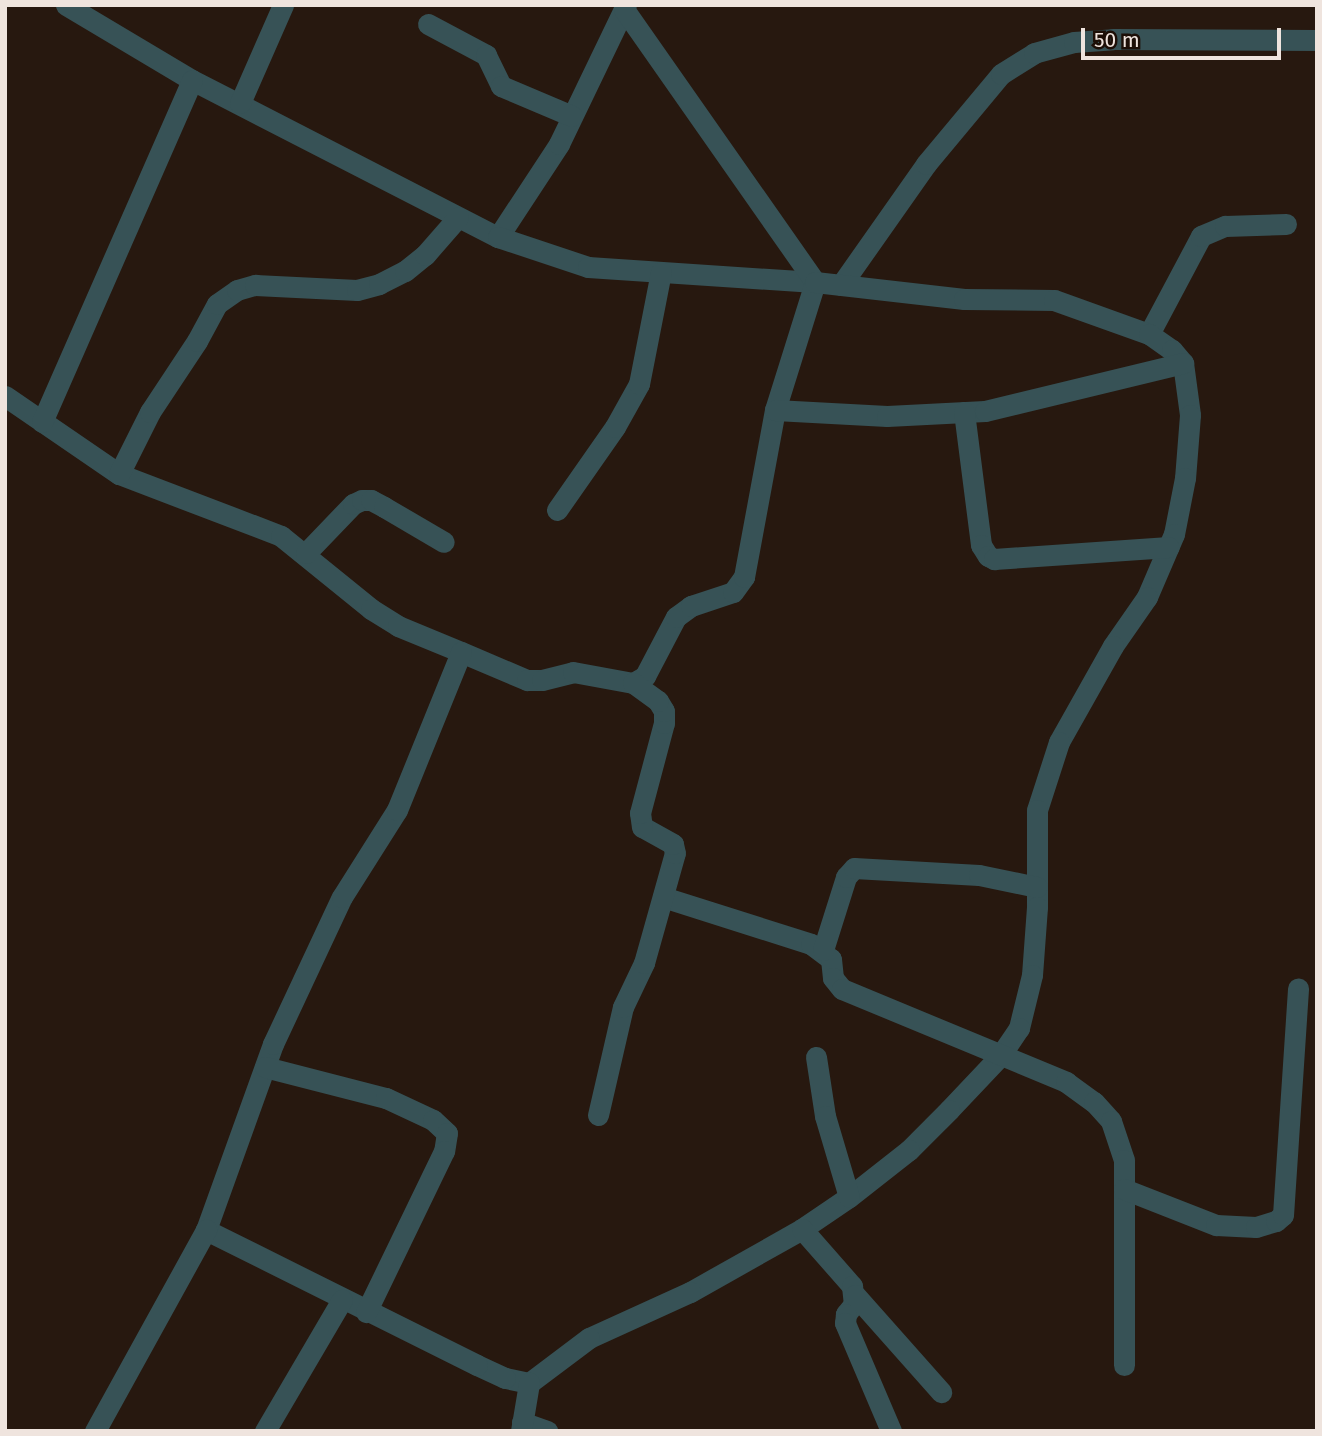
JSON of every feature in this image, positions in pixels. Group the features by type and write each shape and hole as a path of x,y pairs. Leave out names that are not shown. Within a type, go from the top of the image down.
{"street":[{"path":"66,5 192,80 498,237 588,267 815,282 964,299 1054,300 1149,334 1172,350 1182,363 1190,415 1181,506 1168,547 1147,597 1113,646 1059,742 1037,810 1037,887 1032,975 1018,1028 1000,1056 909,1150 849,1197 802,1229 690,1292 589,1338 529,1383 522,1427 547,1431"},
{"path":"240,103 283,5"},
{"path":"498,237 559,144 625,7 815,282"},
{"path":"428,24 486,55 501,86 572,116"},
{"path":"841,285 926,164 1001,74 1034,53 1074,42 1113,40 1317,40"},
{"path":"42,422 192,80"},
{"path":"119,474 150,412 197,341 217,304 237,290 256,285 357,290 379,284 405,271 425,254 458,216"},
{"path":"1149,334 1201,236 1211,229 1224,226 1286,225"},
{"path":"557,510 615,427 639,384 661,272"},
{"path":"633,683 645,676 676,617 691,606 733,592 744,577 775,410 815,282"},
{"path":"775,410 887,416 985,411 1182,363"},
{"path":"5,396 119,474 281,536 306,553 371,609 398,626 527,680 542,680 573,672 633,683 658,701 664,711 664,723 640,813 642,827 673,844 675,853 644,963 623,1007 598,1115"},
{"path":"964,412 981,545 988,556 995,559 1168,547"},
{"path":"306,553 353,503 362,500 371,500 444,542"},
{"path":"95,1431 206,1230 265,1067 342,897 397,810 461,652"},
{"path":"823,950 846,877 854,868 979,875 1037,887"},
{"path":"663,897 811,944 823,950 831,959 833,978 842,989 1066,1082 1094,1102 1111,1121 1120,1142 1124,1189 1124,1365"},
{"path":"1124,1189 1216,1225 1256,1227 1276,1221 1283,1215 1298,988"},
{"path":"816,1057 825,1116 849,1197"},
{"path":"265,1067 386,1098 433,1120 447,1133 444,1151 366,1312"},
{"path":"802,1229 852,1286 855,1295 941,1392"},
{"path":"206,1230 366,1312 505,1378 529,1383"},
{"path":"855,1295 845,1323 891,1431"},
{"path":"265,1431 342,1300"}]}
